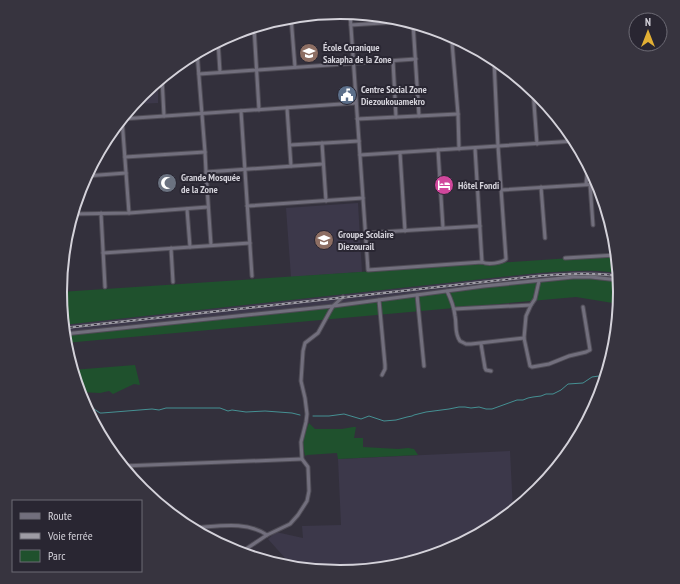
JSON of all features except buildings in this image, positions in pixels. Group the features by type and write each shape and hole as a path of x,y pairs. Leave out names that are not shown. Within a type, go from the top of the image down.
{"street":[{"path":"351,20 368,270 482,262 489,264 504,261 506,259 494,67"},
{"path":"351,25 380,22"},
{"path":"291,23 295,67"},
{"path":"413,29 419,116"},
{"path":"254,32 260,110"},
{"path":"452,43 458,114 459,149"},
{"path":"218,48 220,72"},
{"path":"199,74 416,59"},
{"path":"198,60 203,114 211,245"},
{"path":"393,61 396,117"},
{"path":"162,85 164,116"},
{"path":"534,100 537,144"},
{"path":"129,118 356,103"},
{"path":"287,108 291,166"},
{"path":"241,111 252,276"},
{"path":"357,119 458,114"},
{"path":"123,127 129,213"},
{"path":"290,145 359,141"},
{"path":"360,155 568,142"},
{"path":"322,143 326,200"},
{"path":"474,148 482,262"},
{"path":"438,150 443,228"},
{"path":"125,157 205,152"},
{"path":"400,153 405,231"},
{"path":"206,172 323,164"},
{"path":"93,175 126,174"},
{"path":"586,184 587,176"},
{"path":"501,190 590,184 593,225"},
{"path":"541,187 545,238"},
{"path":"247,206 363,198"},
{"path":"78,214 129,213 208,208"},
{"path":"187,209 190,247"},
{"path":"100,213 105,287"},
{"path":"365,234 480,226"},
{"path":"103,253 250,243"},
{"path":"171,248 173,282"},
{"path":"566,258 611,256"},
{"path":"70,333 333,306 484,286 591,277 612,279"},
{"path":"539,281 535,299 526,316 524,338 530,366 532,367 549,364 590,350 582,307"},
{"path":"447,291 453,303 456,317 456,334 460,341 466,344 481,344 524,338"},
{"path":"417,295 424,366"},
{"path":"247,549 267,535 290,524 307,501 309,491 308,468 302,459 300,442 307,414 301,381 303,351 305,343 317,335 333,306 343,298"},
{"path":"379,300 385,365 382,375"},
{"path":"454,309 531,305"},
{"path":"481,344 485,368 486,370 491,371"},
{"path":"131,466 302,459"},
{"path":"202,527 238,525 261,531 267,535"}],"shaded area":[{"path":"158,89 158,103 143,104"},
{"name":"Groupe Scolaire Diezourail","path":"358,203 362,272 291,277 286,208"},
{"path":"573,271 612,273 612,281 574,279 539,282 70,332 69,328 69,324 538,273"},
{"path":"510,451 513,503 492,519 461,537 428,551 411,556 376,563 340,565 304,563 287,560 268,539 276,532 303,538 302,526 341,525 338,459"}],"green space":[{"path":"611,255 612,272 568,271 538,273 69,324 67,292"},
{"path":"574,279 612,281 612,303 576,297 72,342 70,332"},
{"path":"135,365 140,385 134,384 113,394 109,391 100,393 86,392 78,370"},
{"path":"309,423 315,429 342,429 356,427 354,438 363,438 363,447 398,449 408,448 414,449 418,455 338,459 337,453 305,456 302,441"}],"waterway":[{"path":"313,416 344,414 361,419 369,416 384,421 396,420 426,412 459,407 479,407 492,409 517,400 553,394 568,384 583,383 592,377 600,376"},
{"path":"93,409 102,413 152,409 159,410 166,408 220,408 228,411 265,411 300,415"}],"railway":[{"path":"69,327 538,276 568,274 612,275"}],"place":[{"name":"École Coranique Sakapha de la Zone","path":"309,53"},
{"name":"Centre Social Zone Diezoukouamekro","path":"347,95"},
{"name":"Grande Mosquée de la Zone","path":"167,183"},
{"name":"Hôtel Fondi","path":"444,185"},
{"name":"Groupe Scolaire Diezourail","path":"324,240"}]}
